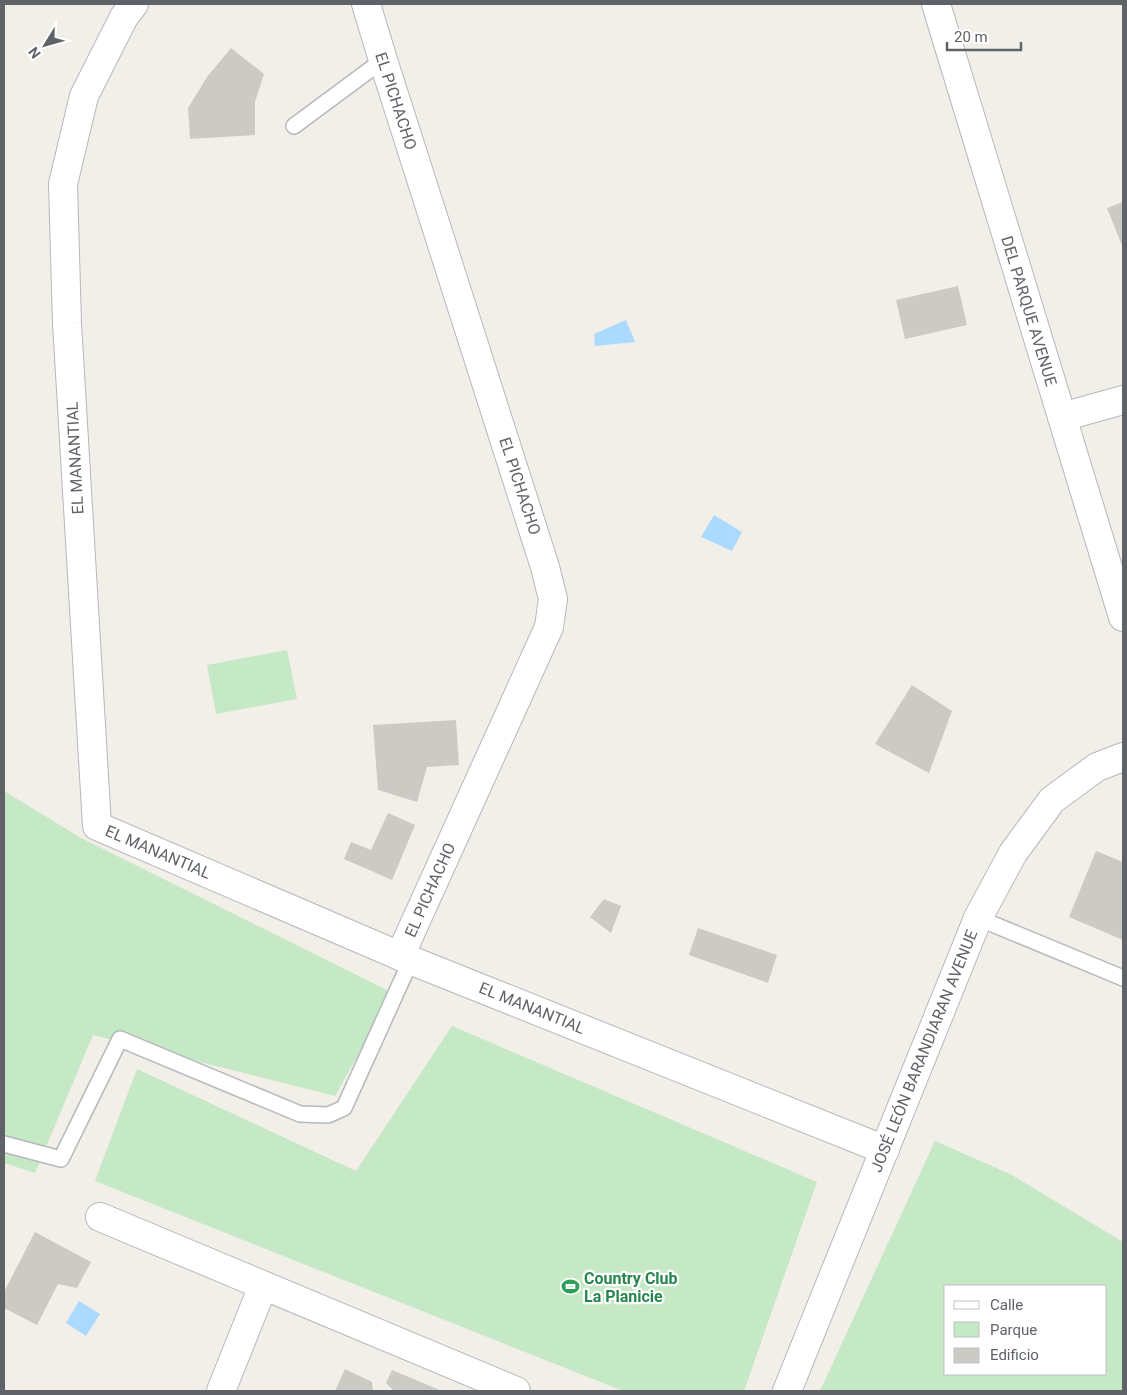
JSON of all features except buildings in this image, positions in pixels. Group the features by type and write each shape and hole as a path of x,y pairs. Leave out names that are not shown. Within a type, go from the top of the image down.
{"street":[{"name":"EL MANANTIAL","path":"134,4 124,17 84,96 63,184 67,323 97,826 405,958 885,1150"},
{"name":"EL PICHACHO","path":"366,4 382,60 546,567 553,599 549,628 405,958"},
{"name":"DEL PARQUE AVENUE","path":"936,4 1123,617"},
{"path":"1062,417 1123,400"},
{"name":"JOSÉ LEÓN BARANDIARAN AVENUE","path":"787,1391 978,918 1013,853 1052,800 1096,767 1123,758"},
{"path":"100,1217 516,1391"},
{"path":"222,1391 263,1286"}],"lane":[{"path":"294,126 382,60"},
{"path":"978,918 1123,978"},
{"path":"4,1144 61,1159 120,1039 300,1114 328,1115 344,1108 405,958"}],"green space":[{"path":"287,650 297,699 216,714 207,665"},
{"path":"4,791 81,838 393,993 335,1096 93,1035 35,1173 4,1163"},
{"name":"Country Club La Planicie","path":"452,1026 817,1182 744,1391 623,1391 95,1181 137,1069 356,1171"},
{"path":"935,1141 1010,1174 1123,1242 1123,1391 820,1391"}],"water":[{"path":"626,320 635,342 595,346 594,334"},
{"path":"714,515 742,532 732,551 701,537"},
{"path":"79,1301 100,1314 86,1336 66,1323"}],"place":[{"name":"Country Club La Planicie","path":"570,1287"}]}
